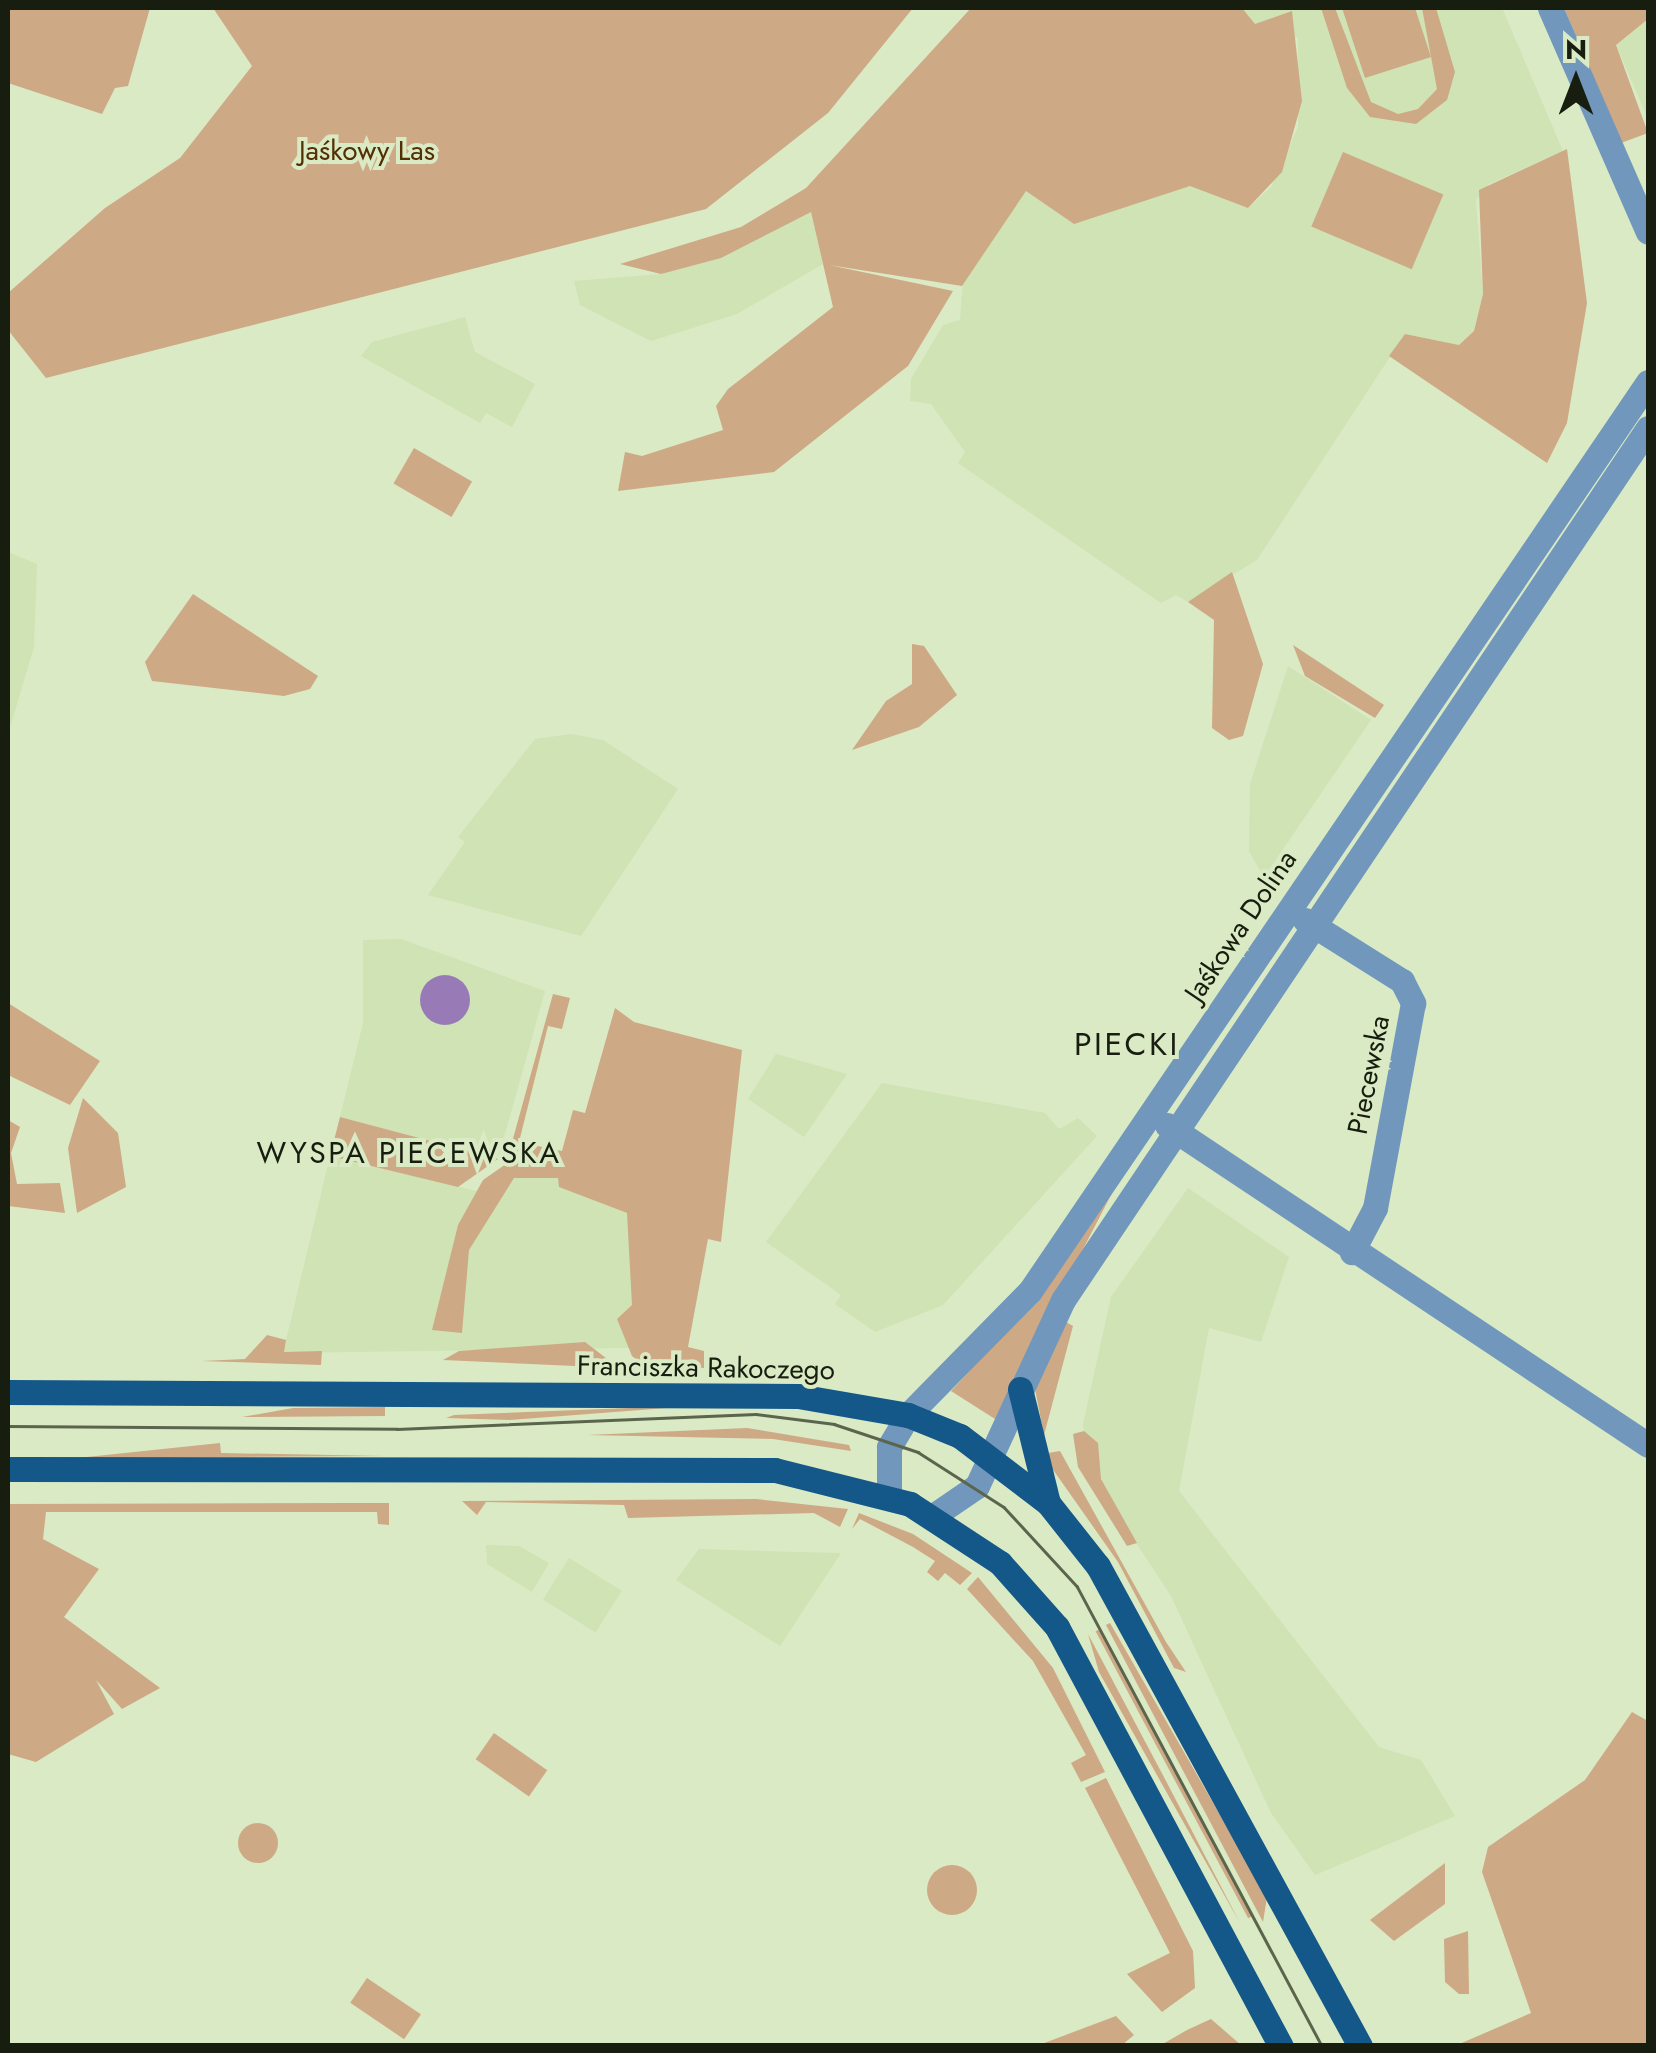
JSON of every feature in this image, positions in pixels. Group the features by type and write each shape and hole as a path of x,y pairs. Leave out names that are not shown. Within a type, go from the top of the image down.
{"main road":[{"path":"1020,1389 1048,1502"},
{"name":"Franciszka Rakoczego","path":"8,1392 798,1396 908,1415 994,1458 1048,1502 1098,1566 1360,2046"},
{"path":"8,1469 774,1470 888,1495 933,1516 1000,1563 1057,1627 1281,2046"}],"street":[{"path":"1550,8 1648,232"},
{"name":"Jaśkowa Dolina","path":"888,1495 889,1447 908,1415 1030,1291 1648,382"},
{"path":"933,1516 973,1492 994,1458 1020,1389 1063,1300 1648,428"},
{"name":"Piecewska","path":"1288,908 1402,982 1413,1003 1374,1208 1352,1252"},
{"path":"1150,1114 1352,1252 1648,1445"}],"shaded area":[{"path":"1242,8 1502,8 1563,151 1489,184 1476,200 1483,294 1474,331 1459,345 1405,334 1257,560 1188,602 1176,595 1161,603 958,463 965,452 931,404 910,401 911,379 943,325 960,320 963,281 1029,175 1101,211 1190,186 1248,208 1271,187 1298,127 1298,38 1248,22"},
{"path":"1648,19 1648,119 1616,45"},
{"path":"811,212 823,264 737,314 651,341 580,305 574,281 661,274"},
{"path":"465,317 475,352 535,384 512,427 486,413 480,423 361,356 372,342"},
{"path":"8,552 37,564 34,647 8,734"},
{"path":"1288,666 1371,720 1264,877 1249,852 1250,784"},
{"path":"571,734 603,740 678,789 581,936 428,895 465,842 458,837 535,739"},
{"path":"401,939 545,991 498,1159 340,1117 363,1023 363,940"},
{"path":"445,975 462,983 470,1000 462,1017 445,1025 428,1017 420,1000 428,983"},
{"path":"776,1054 847,1074 804,1137 748,1099"},
{"path":"882,1083 1045,1113 1059,1129 1078,1118 1097,1136 943,1305 875,1332 835,1304 841,1295 766,1242"},
{"path":"330,1156 481,1192 490,1180 558,1160 560,1187 631,1215 688,1347 283,1353"},
{"path":"1188,1188 1289,1257 1261,1342 1209,1328 1179,1491 1379,1747 1421,1760 1455,1816 1315,1875 1271,1813 1171,1596 1106,1497 1086,1448 1083,1424 1111,1297"},
{"path":"486,1545 519,1546 549,1563 532,1592 487,1564"},
{"path":"699,1549 841,1553 780,1646 676,1580"},
{"path":"569,1558 622,1591 596,1632 543,1600"}],"green space":[{"path":"8,8 150,8 128,86 115,88 102,114 8,83"},
{"name":"Jaśkowy Las","path":"213,8 913,8 828,113 706,209 46,378 8,330 8,293 105,208 180,158 252,66"},
{"path":"971,8 1242,8 1255,24 1292,11 1302,101 1282,172 1248,208 1190,186 1074,224 1026,191 962,286 829,265 953,291 908,366 774,472 618,491 625,452 642,456 723,430 716,406 728,389 833,307 811,212 721,258 661,274 620,264 741,227 806,188"},
{"path":"1321,8 1335,8 1371,102 1398,114 1418,109 1437,89 1422,8 1436,8 1455,72 1447,100 1416,124 1370,117 1347,88"},
{"path":"1342,8 1415,8 1431,57 1365,78"},
{"path":"1564,8 1648,8 1648,19 1616,45 1648,133 1621,143"},
{"path":"1567,149 1587,303 1567,423 1547,463 1389,356 1405,334 1459,345 1474,331 1483,294 1479,190"},
{"path":"1343,152 1443,195 1412,269 1311,227"},
{"path":"414,448 472,482 452,517 394,484"},
{"path":"1232,572 1263,664 1243,736 1229,740 1212,728 1214,620 1188,602"},
{"path":"193,594 318,676 310,689 284,696 152,681 145,662"},
{"path":"912,644 924,646 957,695 919,727 852,750 886,701 912,684"},
{"path":"1293,645 1384,705 1375,718 1305,676"},
{"path":"553,994 570,998 562,1029 548,1026 519,1142 562,1151 573,1110 585,1113 615,1008 634,1022 742,1050 721,1242 708,1239 688,1347 704,1351 704,1368 645,1367 632,1356 617,1319 632,1305 627,1213 559,1187 558,1178 514,1178 469,1250 462,1333 432,1330 458,1225 483,1180 506,1164"},
{"path":"8,1003 100,1061 70,1105 8,1075"},
{"path":"83,1098 118,1133 126,1187 77,1213 68,1148"},
{"path":"340,1117 498,1159 458,1187 330,1156"},
{"path":"8,1120 20,1127 11,1153 17,1184 60,1183 65,1213 8,1206"},
{"path":"1124,1170 995,1419 951,1391 1041,1294"},
{"path":"1064,1321 1073,1326 1044,1435 1035,1389"},
{"path":"267,1335 286,1340 284,1352 322,1351 321,1365 202,1361 245,1359"},
{"path":"585,1342 619,1368 443,1360 459,1351"},
{"path":"706,1405 510,1420 446,1418 454,1415"},
{"path":"385,1407 385,1416 242,1417 293,1408"},
{"path":"747,1428 849,1445 851,1451 773,1439 587,1435"},
{"path":"1084,1431 1098,1443 1101,1479 1137,1543 1127,1546 1078,1467 1073,1434"},
{"path":"220,1443 221,1453 385,1456 77,1458"},
{"path":"1060,1451 1186,1672 1174,1668 1118,1562 1042,1454"},
{"path":"756,1499 848,1509 840,1527 814,1513 628,1518 624,1505 486,1502 477,1515 462,1501"},
{"path":"389,1503 389,1525 378,1524 377,1512 46,1512 43,1539 99,1569 64,1617 160,1688 122,1709 96,1680 114,1714 36,1762 8,1754 8,1504"},
{"path":"859,1513 913,1534 972,1573 960,1585 945,1573 938,1581 927,1572 935,1561 913,1547 860,1519 852,1529"},
{"path":"978,1577 1053,1668 1105,1772 1081,1782 1071,1763 1086,1755 1033,1661 967,1589"},
{"path":"1110,1623 1267,1897 1263,1922 1106,1625"},
{"path":"1100,1629 1253,1916 1248,1918 1096,1631"},
{"path":"1088,1634 1166,1781 1240,1923 1099,1672"},
{"path":"1632,1712 1648,1721 1648,2045 1457,2045 1531,2013 1482,1872 1488,1847 1585,1780"},
{"path":"494,1733 547,1770 529,1796 476,1759"},
{"path":"1106,1778 1193,1951 1195,1988 1162,2012 1127,1974 1170,1953 1085,1788"},
{"path":"258,1823 272,1829 278,1843 272,1857 258,1863 244,1857 238,1843 244,1829"},
{"path":"1445,1863 1445,1904 1394,1941 1370,1920"},
{"path":"952,1865 970,1872 977,1890 970,1908 952,1915 934,1908 927,1890 934,1872"},
{"path":"1468,1931 1469,1994 1459,1994 1445,1982 1444,1939"},
{"path":"367,1978 421,2014 404,2039 350,2003"},
{"path":"1116,2016 1134,2035 1122,2045 1039,2045"},
{"path":"1211,2019 1241,2045 1161,2045 1187,2030"}],"tram line":[{"path":"8,1426 397,1429 756,1414 834,1424 918,1452 1004,1507 1077,1586 1322,2046"}],"district":[{"name":"PIECKI","path":"1127,1044"},
{"name":"WYSPA PIECEWSKA","path":"409,1153"}]}
